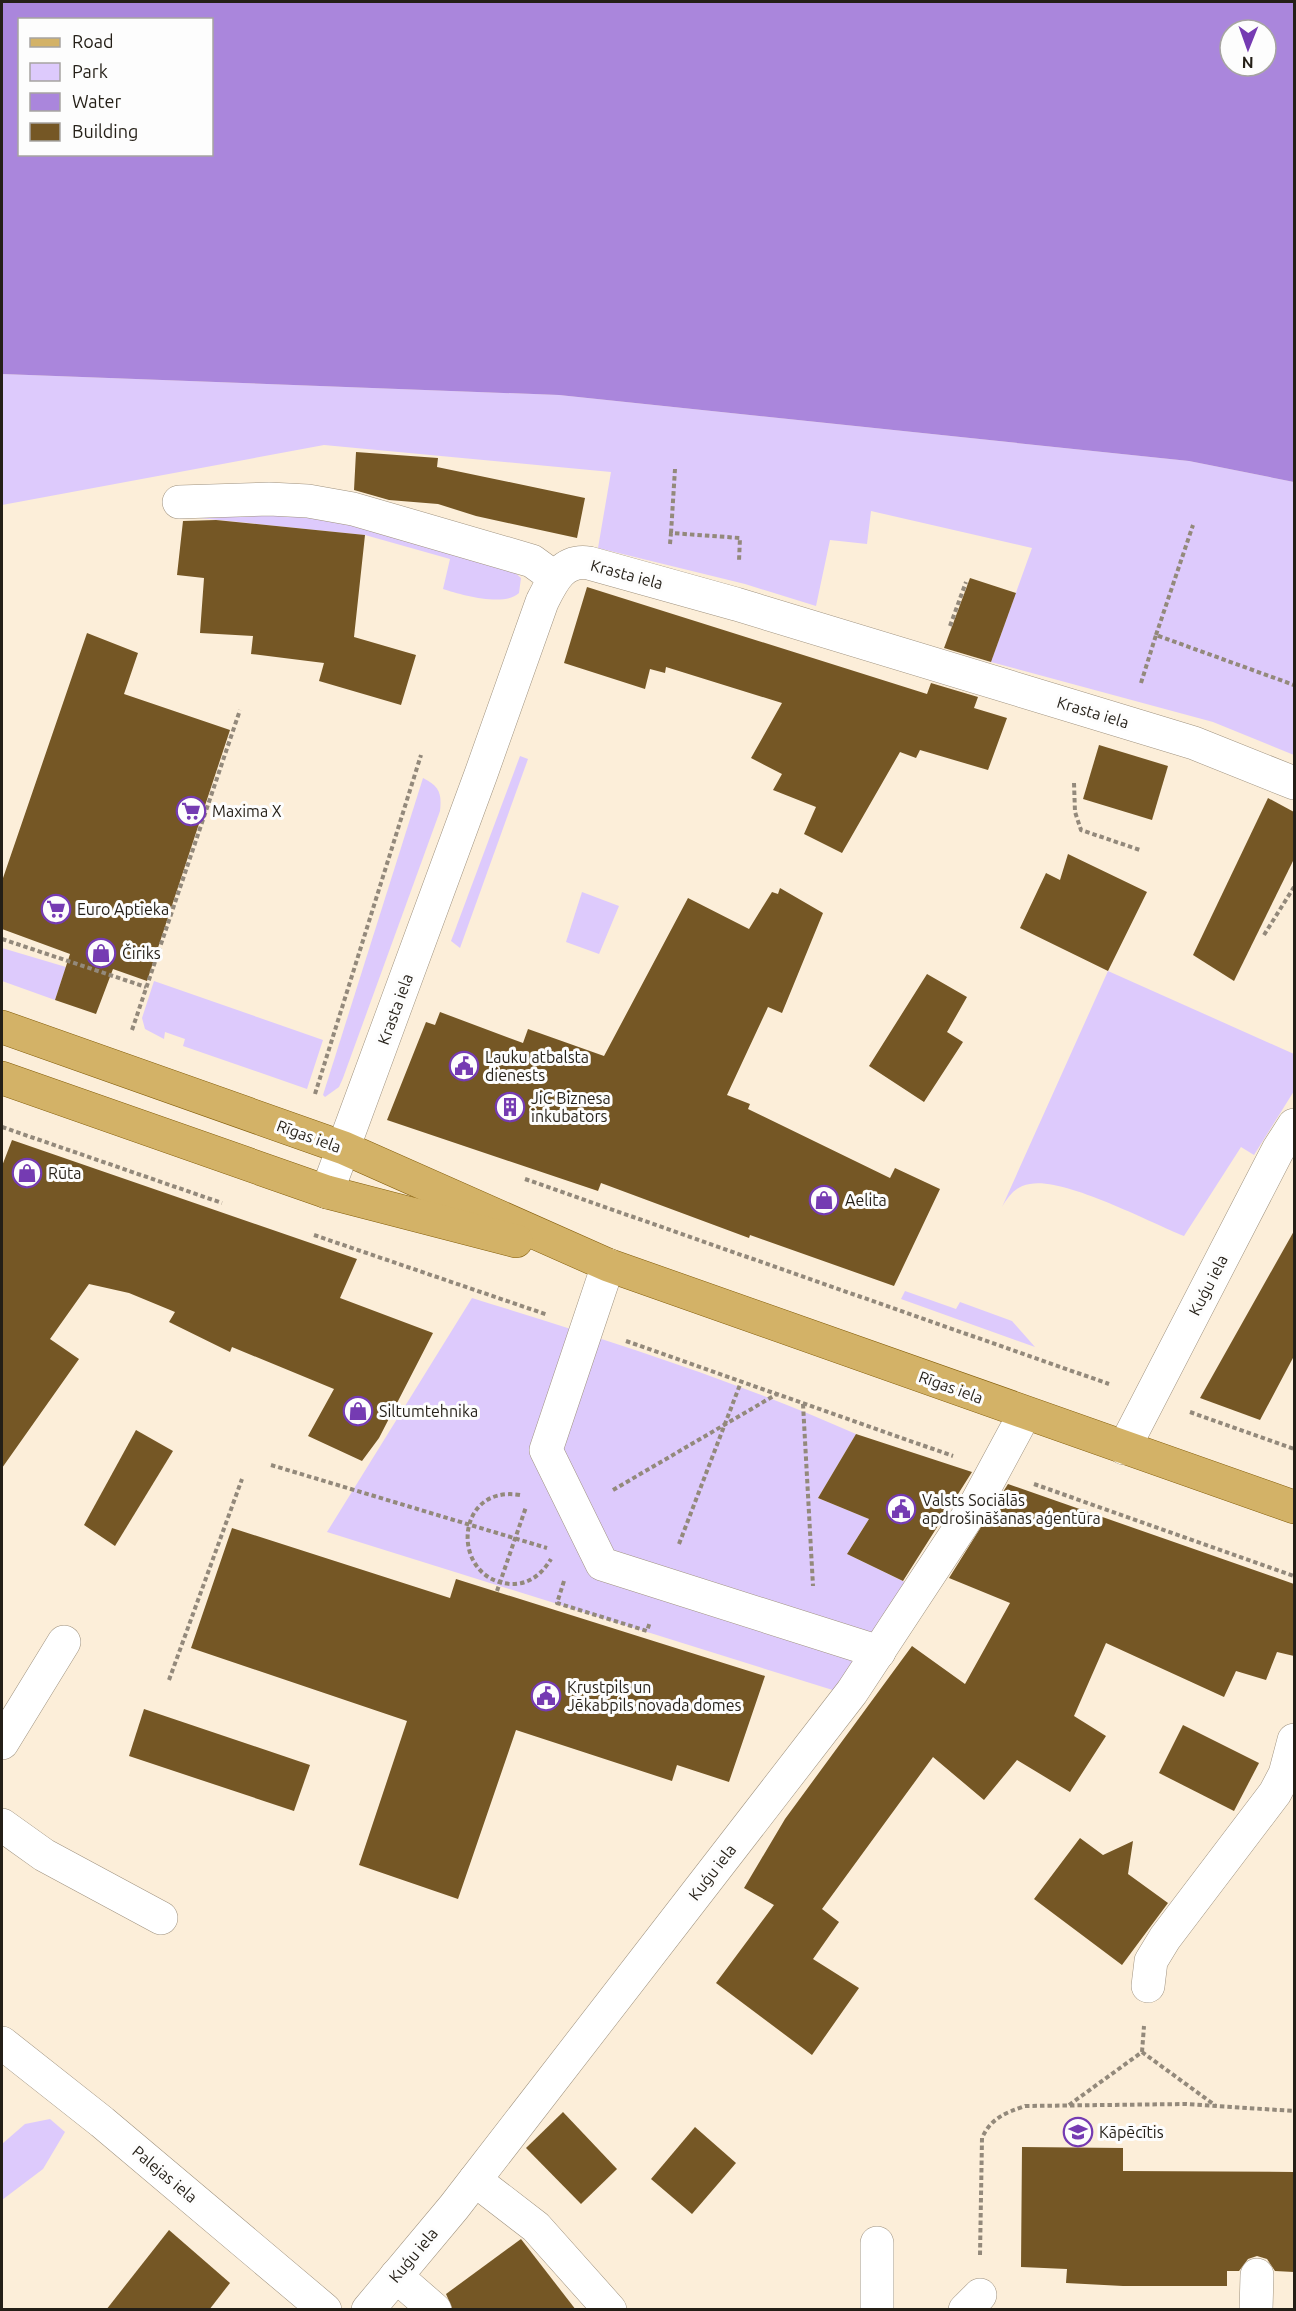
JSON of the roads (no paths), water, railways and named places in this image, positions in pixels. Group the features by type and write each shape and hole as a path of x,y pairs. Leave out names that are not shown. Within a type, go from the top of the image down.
{"main road":[{"name":"Rīgas iela","path":"2,1027 344,1148 608,1265 1294,1508"},
{"name":"Rīgas iela","path":"2,1078 327,1192 608,1265"}],"street":[{"path":"179,502 269,498 308,501 352,509 532,561 554,577"},
{"name":"Krasta iela","path":"327,1192 542,602 554,577 573,564 589,563 736,604 1194,743 1294,783"},
{"name":"Kuģu iela","path":"1124,1448 1278,1150 1294,1125"},
{"path":"608,1265 546,1450 602,1564 879,1652"},
{"name":"Kuģu iela","path":"368,2310 475,2180 852,1692 977,1502 1025,1413"},
{"path":"2,1743 64,1642"},
{"path":"1148,1986 1151,1961 1165,1938 1275,1793 1285,1774 1294,1740"},
{"path":"2,1825 44,1855 161,1918"},
{"name":"Palejas iela","path":"2,2043 102,2122 325,2310"},
{"path":"475,2180 536,2227 610,2310"},
{"path":"877,2243 877,2310"},
{"path":"1256,2310 1257,2275"},
{"path":"396,2276 435,2310"}],"water":[{"path":"2,2 1294,2 1294,482 1189,461 559,395 2,374"}],"place":[{"name":"Maxima X","path":"191,811"},
{"name":"Euro Aptieka","path":"56,909"},
{"name":"Čiriks","path":"101,953"},
{"name":"Lauku atbalsta dienests","path":"464,1066"},
{"name":"JiC Biznesa inkubators","path":"510,1107"},
{"name":"Rūta","path":"27,1173"},
{"name":"Aelita","path":"824,1200"},
{"name":"Siltumtehnika","path":"358,1411"},
{"name":"Valsts Sociālās apdrošināšanas aģentūra","path":"901,1509"},
{"name":"Krustpils un Jēkabpils novada domes","path":"546,1696"},
{"name":"Kāpēcītis","path":"1078,2132"}]}
